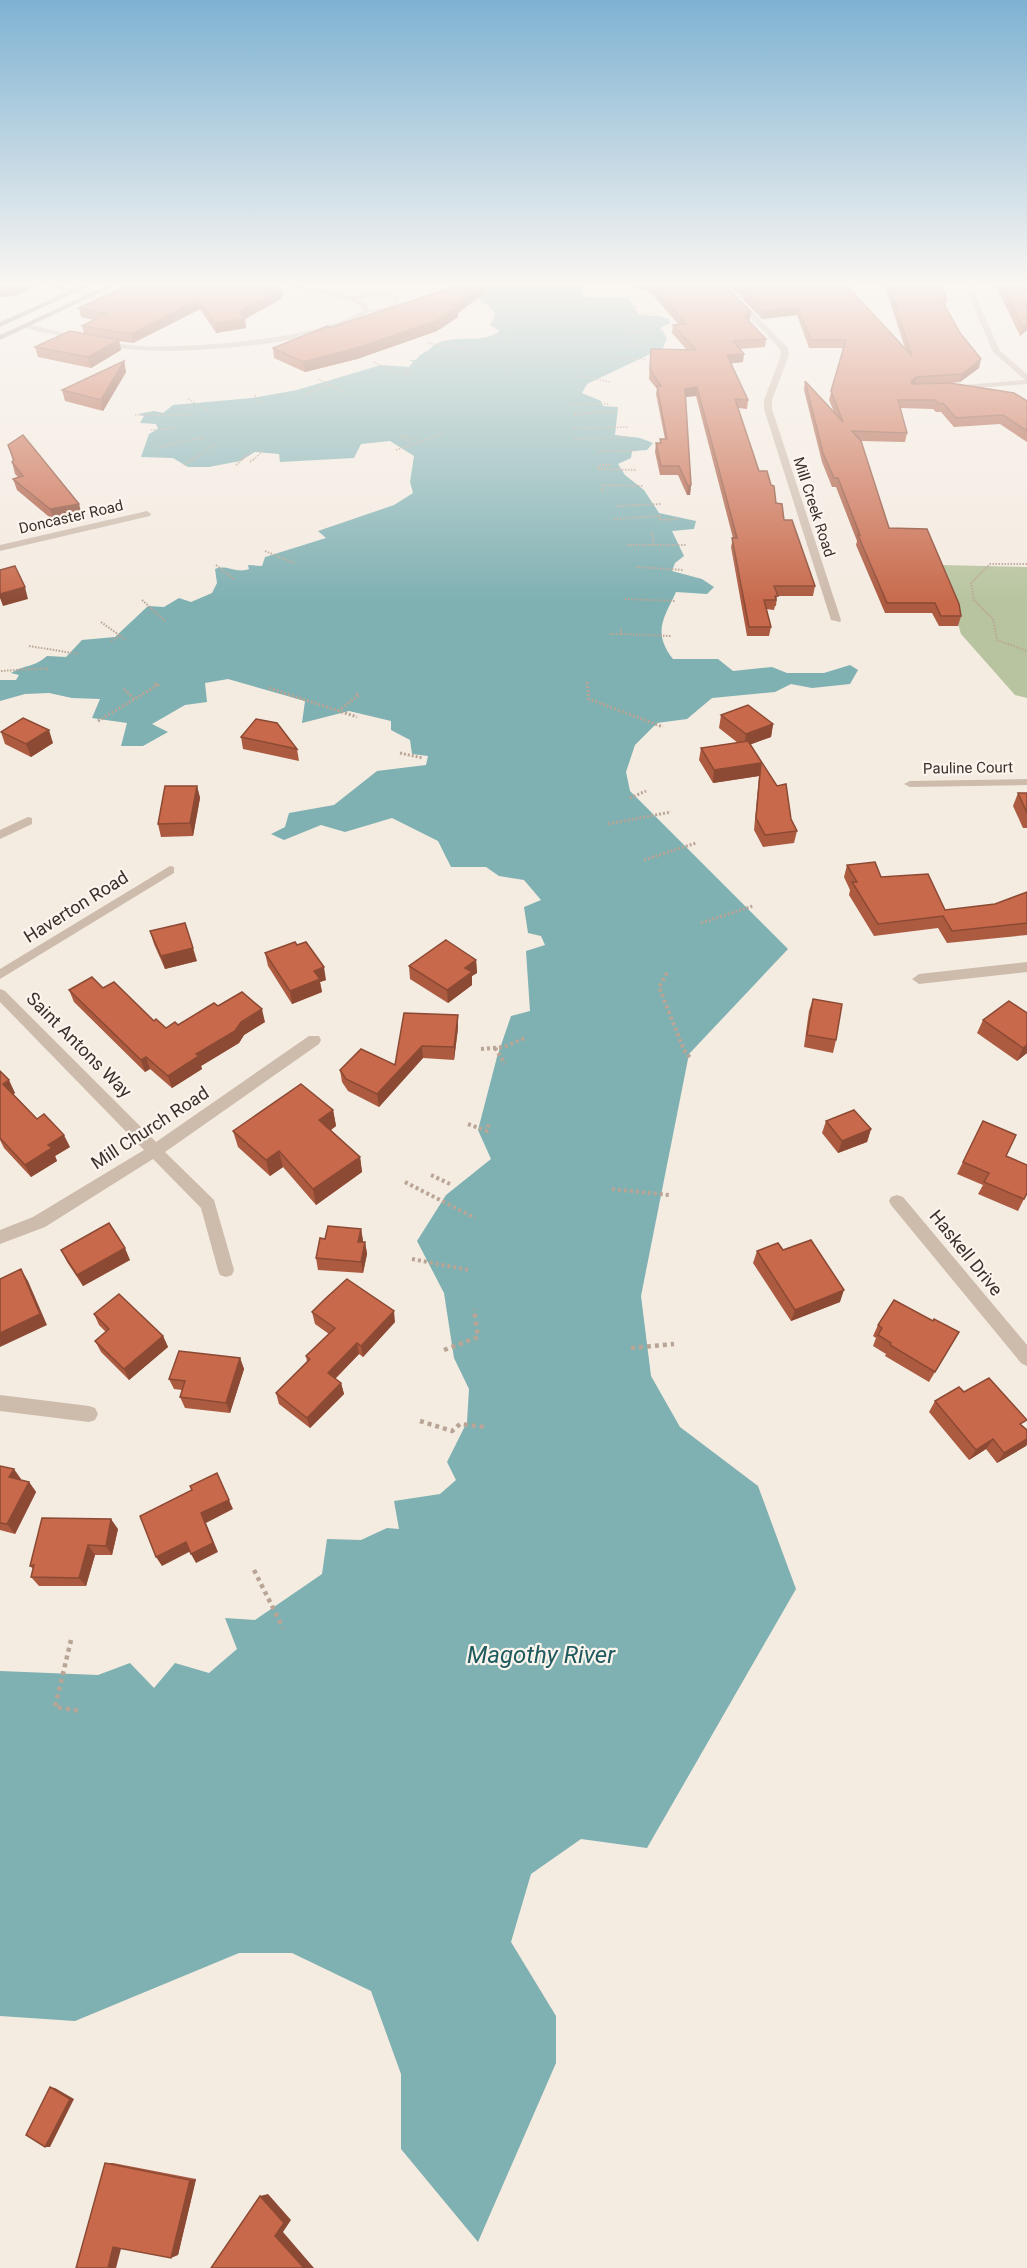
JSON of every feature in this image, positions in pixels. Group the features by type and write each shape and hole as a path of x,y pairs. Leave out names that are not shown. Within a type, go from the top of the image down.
{"street":[{"name":"Mill Creek Road","path":"771,392 768,409 836,620"},
{"name":"Doncaster Road","path":"0,547 147,514"},
{"name":"Pauline Court","path":"910,784 1027,782"},
{"path":"0,835 28,821"},
{"path":"919,979 1027,967"},
{"name":"Saint Antons Way","path":"0,994 208,1205 226,1270"},
{"name":"Mill Church Road","path":"0,1237 39,1222 156,1150 314,1040"},
{"name":"Haskell Drive","path":"897,1201 1027,1358"},
{"path":"0,1403 89,1414"}],"lane":[{"name":"Haverton Road","path":"0,975 170,870"}],"path":[{"path":"309,392 306,393 310,394"},
{"path":"255,395 258,403 263,403"},
{"path":"188,399 208,410"},
{"path":"571,405 608,404"},
{"path":"575,416 574,414 615,412"},
{"path":"135,415 191,415"},
{"path":"151,430 175,428 175,426"},
{"path":"572,428 628,427"},
{"path":"396,450 444,433"},
{"path":"407,435 402,437 415,443"},
{"path":"408,441 419,436"},
{"path":"157,448 202,437 203,440"},
{"path":"574,439 629,437"},
{"path":"184,465 215,444"},
{"path":"236,465 253,450"},
{"path":"250,462 264,450"},
{"path":"599,453 600,451 637,452"},
{"path":"609,465 599,465 598,469 636,470"},
{"path":"602,492 603,485 643,486"},
{"path":"617,506 661,504"},
{"path":"614,519 660,516 660,520 679,519"},
{"path":"652,532 654,545"},
{"path":"627,545 686,545"},
{"path":"265,551 294,563"},
{"path":"1027,564 990,564 971,582 970,594 975,606 993,619 997,640 1027,651"},
{"path":"216,565 235,580"},
{"path":"636,567 684,570"},
{"path":"625,599 675,601"},
{"path":"141,600 166,622"},
{"path":"101,622 126,640"},
{"path":"621,628 621,634"},
{"path":"610,634 671,636"},
{"path":"111,641 120,636"},
{"path":"29,646 79,654"},
{"path":"2,671 48,668 47,671"},
{"path":"586,682 589,699 663,727"},
{"path":"98,721 158,685 153,683"},
{"path":"124,688 135,699"},
{"path":"269,688 357,717"},
{"path":"337,712 359,695 354,693"},
{"path":"400,753 423,758"},
{"path":"630,798 646,791"},
{"path":"608,824 671,812"},
{"path":"644,860 696,843"},
{"path":"701,923 753,906"},
{"path":"667,973 659,987 684,1050 691,1059"},
{"path":"481,1049 495,1048 525,1038"},
{"path":"495,1048 505,1064"},
{"path":"468,1124 487,1131 489,1123"},
{"path":"431,1175 450,1184"},
{"path":"405,1182 475,1218"},
{"path":"612,1189 627,1189 669,1196"},
{"path":"412,1259 469,1270"},
{"path":"444,1350 478,1337 474,1309"},
{"path":"631,1348 674,1344"},
{"path":"420,1421 452,1431 460,1424 485,1427"},
{"path":"254,1570 283,1628"},
{"path":"71,1640 55,1707 80,1711"}],"green space":[{"path":"941,565 1027,567 1027,698 1015,695 961,634"}],"water":[{"name":"Magothy River","path":"287,392 583,392 601,401 603,406 618,407 615,435 640,438 653,443 647,450 632,451 631,458 618,464 625,475 644,490 659,513 696,521 694,529 672,531 684,556 675,563 672,571 702,579 714,587 707,594 676,592 662,625 663,641 673,659 718,659 733,671 772,667 787,673 824,673 850,665 858,670 850,684 812,688 791,684 775,692 712,698 687,719 657,723 635,745 626,772 630,791 788,949 689,1054 641,1296 651,1376 680,1427 758,1486 796,1589 647,1848 581,1839 531,1874 511,1942 556,2016 556,2063 478,2242 401,2149 401,2074 371,1991 292,1953 239,1953 75,2021 0,2016 0,1671 98,1675 130,1663 154,1688 175,1663 209,1673 237,1649 225,1618 255,1620 322,1574 327,1539 361,1540 387,1528 399,1529 394,1501 440,1494 456,1480 447,1462 467,1422 469,1389 454,1358 444,1293 417,1241 446,1195 491,1159 478,1130 497,1057 511,1016 530,1011 526,951 545,945 541,936 528,933 524,907 541,900 524,880 499,876 486,867 451,867 438,841 392,818 345,832 321,825 284,840 271,834 285,827 289,813 334,805 377,771 426,765 428,756 412,754 410,740 391,730 391,721 349,711 302,723 305,701 228,679 205,683 207,702 185,705 152,724 168,732 143,746 121,746 127,723 92,718 100,699 72,698 49,693 25,694 0,701 0,680 16,680 19,675 11,673 47,656 66,657 82,640 115,637 148,606 164,607 179,598 191,602 212,593 217,583 215,569 244,570 249,569 248,565 262,566 265,557 326,538 318,531 394,505 413,493 410,482 414,456 390,441 361,444 354,458 280,462 279,454 255,452 240,461 209,467 188,467 173,458 141,457 149,434 158,429 156,424 140,423 144,416 138,414 154,411 163,413 173,405 252,398"}],"building":[{"path":"69,392 106,392 101,400"},
{"path":"658,392 685,392 691,485 688,486 679,466 661,466 656,443 661,443 660,439 667,439"},
{"path":"698,392 744,392 748,400 735,399 759,471 767,471 771,485 774,486 776,503 782,504 784,520 792,520 815,586 774,586 778,596 775,596 776,600 764,600 771,627 749,627 732,538 737,538"},
{"path":"808,392 815,392 843,422 831,392 1007,392 1014,393 1027,401 1027,431 1003,415 956,418 943,403 939,404 935,400 898,400 907,433 852,431 861,441 889,528 927,529 959,604 961,616 941,616 935,603 887,603 858,535 860,535 838,478 834,478 823,453"},
{"path":"23,435 79,504 50,509 13,479 23,476 12,462 14,460 8,445"},
{"path":"15,566 25,587 0,594 0,570"},
{"path":"748,705 773,724 746,734 721,715"},
{"path":"23,718 49,730 26,744 1,732"},
{"path":"256,719 277,723 297,749 241,737"},
{"path":"748,741 777,786 786,784 791,819 797,831 765,835 756,818 761,763 714,770 701,748"},
{"path":"165,786 197,786 190,823 158,824"},
{"path":"1018,793 1027,793 1027,813"},
{"path":"875,862 881,877 928,874 945,910 995,904 1027,892 1027,923 952,931 943,916 878,924 852,882 857,882 847,865"},
{"path":"185,923 193,948 161,956 150,931"},
{"path":"446,940 476,960 465,968 472,972 447,990 409,966"},
{"path":"295,942 297,945 306,942 324,967 314,971 320,979 290,991 265,953"},
{"path":"92,977 103,988 114,982 154,1021 156,1019 166,1028 175,1022 178,1025 214,1003 218,1006 242,992 262,1009 241,1022 235,1031 196,1054 199,1056 168,1076 146,1057 141,1060 69,990"},
{"path":"813,999 842,1004 836,1040 807,1035"},
{"path":"1009,1001 1027,1013 1027,1045 1023,1048 983,1020"},
{"path":"404,1013 458,1015 454,1047 422,1046 377,1094 346,1079 340,1070 361,1049 395,1065"},
{"path":"0,1071 9,1080 3,1084 37,1119 44,1114 64,1135 48,1145 52,1148 25,1165 0,1138"},
{"path":"301,1084 333,1110 319,1120 360,1157 313,1189 279,1151 266,1160 233,1131"},
{"path":"854,1110 871,1129 842,1141 826,1121"},
{"path":"983,1121 1016,1135 1006,1156 1027,1165 1027,1193 1024,1199 984,1182 989,1173 963,1162"},
{"path":"109,1223 125,1248 77,1275 61,1250"},
{"path":"328,1226 361,1229 358,1242 365,1242 361,1262 316,1258 320,1238 325,1239"},
{"path":"811,1240 844,1290 795,1310 757,1251 778,1243 783,1250"},
{"path":"21,1269 40,1314 0,1333 0,1279"},
{"path":"347,1279 394,1311 361,1346 357,1343 328,1373 341,1383 307,1418 276,1393 310,1359 306,1356 335,1328 312,1312"},
{"path":"119,1294 163,1336 124,1369 95,1341 109,1329 94,1314"},
{"path":"894,1300 959,1332 935,1372 890,1345 891,1343 878,1335 882,1328 878,1325"},
{"path":"179,1351 240,1358 226,1403 180,1397 185,1381 169,1379"},
{"path":"989,1378 1027,1420 1020,1424 1027,1430 1027,1439 1004,1453 993,1439 976,1450 935,1401 959,1387 964,1392"},
{"path":"0,1466 14,1469 9,1477 29,1482 7,1524 0,1523"},
{"path":"217,1473 229,1500 201,1513 213,1543 191,1554 186,1542 156,1557 140,1516 192,1490 190,1486"},
{"path":"42,1518 111,1519 106,1546 88,1545 79,1578 31,1577 34,1565 30,1566"},
{"path":"50,2087 70,2099 45,2147 26,2135"},
{"path":"105,2163 190,2180 171,2258 113,2247 108,2268 76,2268"},
{"path":"260,2196 284,2223 275,2236 304,2268 211,2268"}]}
